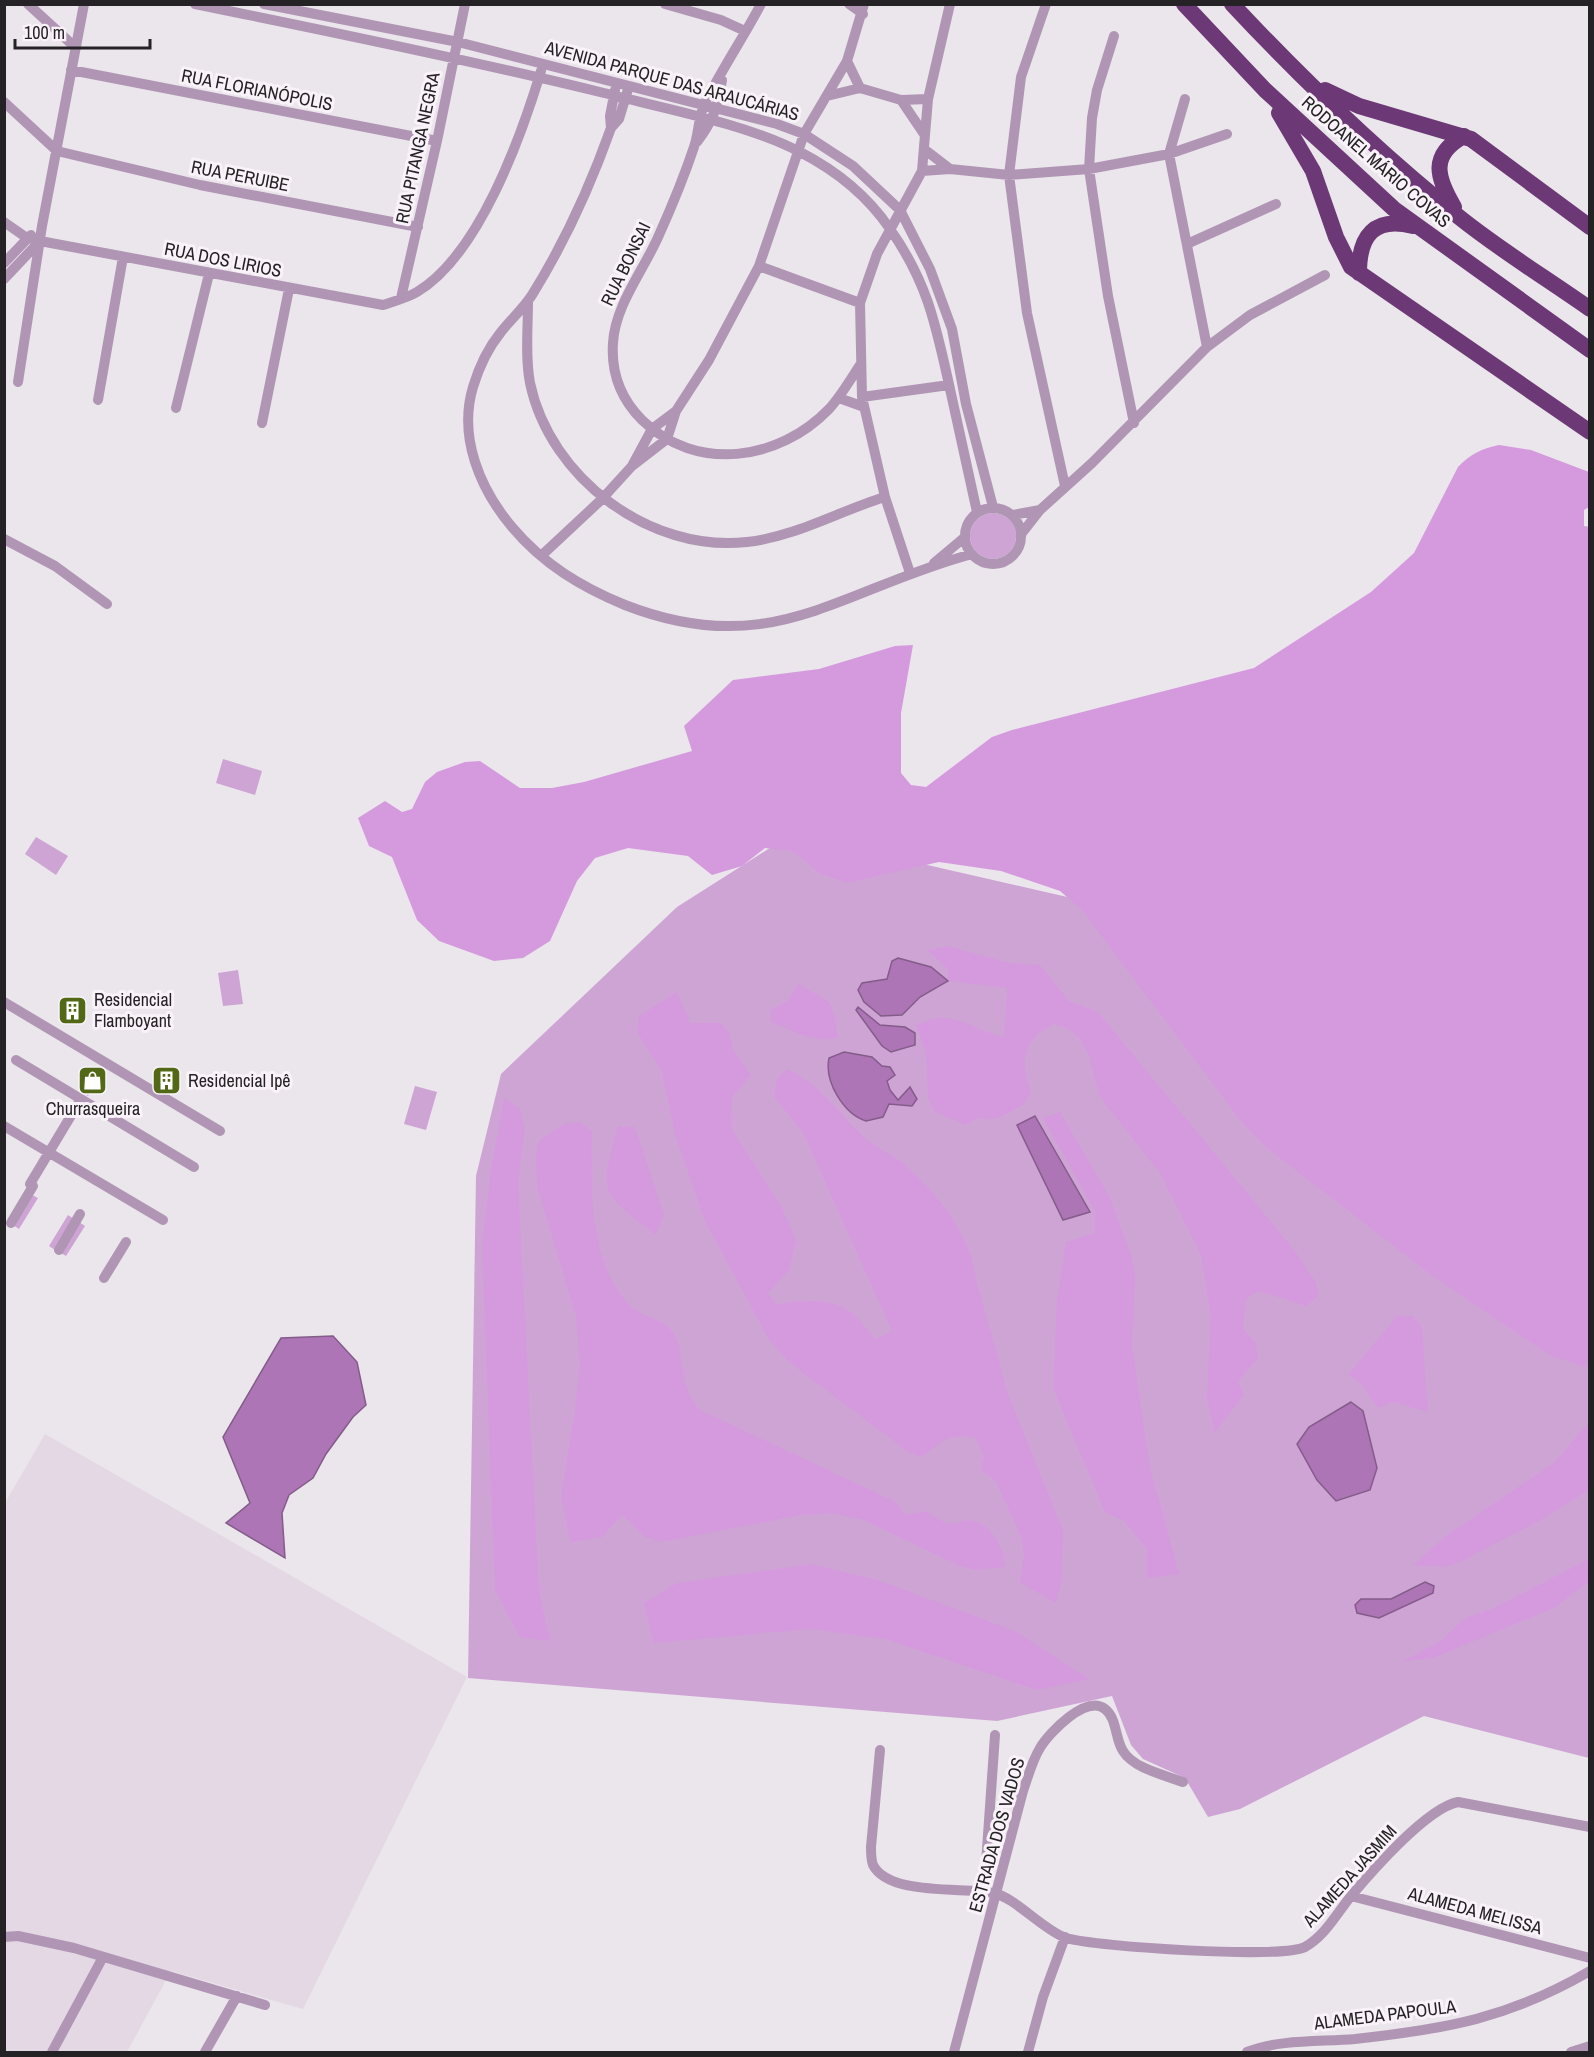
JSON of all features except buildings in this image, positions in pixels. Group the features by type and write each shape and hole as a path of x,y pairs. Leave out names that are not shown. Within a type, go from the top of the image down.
{"highway":[{"name":"RODOANEL MÁRIO COVAS","path":"1184,4 1265,90 1348,169 1417,228 1590,350"},
{"name":"RODOANEL MÁRIO COVAS","path":"1232,4 1286,62 1392,160 1461,218 1590,309"},
{"path":"1286,62 1338,97 1464,136 1498,158 1590,227"},
{"path":"1265,90 1305,156 1345,259 1359,273 1590,432"},
{"path":"1461,218 1444,190 1439,164 1446,149 1464,136"},
{"path":"1359,273 1360,249 1373,231 1388,223 1397,222 1417,228"}],"street":[{"path":"28,4 75,48"},
{"path":"18,382 42,226 84,4"},
{"name":"AVENIDA PARQUE DAS ARAUCÁRIAS","path":"195,4 455,57 713,121 799,151 850,184 891,229 907,255 932,308 977,512"},
{"name":"AVENIDA PARQUE DAS ARAUCÁRIAS","path":"264,4 458,42 704,104 804,134 853,166 900,210 930,268 952,329 966,404 993,507"},
{"name":"RUA PITANGA NEGRA","path":"400,298 437,141 465,4"},
{"path":"665,4 721,20 745,31"},
{"path":"696,144 704,104 761,4"},
{"path":"541,556 603,498 633,466 667,439 676,411 709,360 759,266 804,134 847,61 864,9 849,4"},
{"path":"910,573 885,497 863,402 860,364 860,303 871,268 922,171 928,99 950,4"},
{"path":"1046,4 1021,77 1008,175 1026,314 1065,486"},
{"path":"407,47 409,33"},
{"path":"1114,36 1095,99 1089,169 1108,296 1134,423"},
{"path":"847,61 860,88"},
{"name":"RUA DOS LIRIOS","path":"27,238 383,305 416,293 428,283 472,234 510,158 543,63"},
{"name":"RUA FLORIANÓPOLIS","path":"71,70 437,141"},
{"path":"696,144 713,121 718,108 722,74"},
{"path":"616,82 611,128 582,205 528,302 500,332 480,367 468,409 469,430 479,476 490,497 519,535 541,556 577,583 600,595 685,623 720,628 749,627 814,613 854,599 931,565 972,554"},
{"path":"611,128 619,119 629,86"},
{"path":"827,96 860,88 901,100 928,99"},
{"path":"1185,99 1169,154 1207,347"},
{"path":"901,100 924,134"},
{"path":"4,102 57,151"},
{"path":"922,171 950,169 1008,175 1089,169 1169,154 1227,134"},
{"name":"RUA BONSAI","path":"696,144 658,238 619,314 614,333 612,361 615,378 629,405 652,429 686,449 705,454 741,454 783,439 805,427 839,398 860,364"},
{"path":"924,149 950,169"},
{"name":"RUA PERUIBE","path":"57,151 189,183 418,226"},
{"path":"1187,244 1276,204"},
{"path":"4,222 27,238"},
{"path":"4,263 27,238 42,226"},
{"path":"4,279 40,241"},
{"path":"98,400 123,257"},
{"path":"759,266 860,303"},
{"path":"177,408 209,274"},
{"path":"1022,533 1013,515 1004,509 993,507 977,512 966,527 965,537 972,554 986,563 1004,562 1018,551 1022,533 1040,510 1092,464 1207,347 1250,315 1325,275"},
{"path":"262,423 289,289"},
{"path":"528,302 528,367 531,386 541,415 566,459 595,493 641,521 665,530 711,542 729,544 786,534 885,497"},
{"path":"839,398 863,402 949,385"},
{"path":"633,466 652,429 676,411"},
{"path":"1013,515 1040,510"},
{"path":"931,565 965,537"},
{"path":"4,539 55,566 107,604"},
{"path":"4,1002 220,1131"},
{"path":"16,1060 194,1167"},
{"path":"11,1223 48,1153 81,1099"},
{"path":"4,1126 163,1221"},
{"path":"58,1250 80,1214"},
{"path":"104,1278 126,1242"},
{"name":"ESTRADA DOS VADOS","path":"954,2052 1033,1764 1049,1736 1081,1710 1096,1705 1103,1707 1111,1717 1120,1745 1127,1757 1135,1764 1183,1782"},
{"path":"984,1892 995,1735"},
{"path":"880,1750 871,1847 872,1863 876,1870 892,1882 907,1885 996,1893"},
{"name":"ALAMEDA JASMIM","path":"996,1893 1065,1938 1161,1948 1293,1952 1319,1937 1351,1896 1416,1828 1446,1804 1458,1802 1590,1827"},
{"name":"ALAMEDA MELISSA","path":"1351,1896 1590,1958"},
{"path":"4,1937 18,1936 103,1957 265,2005"},
{"path":"1028,2052 1043,1997 1065,1938"},
{"path":"52,2052 103,1957"},
{"name":"ALAMEDA PAPOULA","path":"1247,2052 1307,2042 1443,2029 1497,2014 1548,1995 1590,1971"},
{"path":"205,2052 237,1996"},
{"path":"1571,2052 1590,2046"}],"shaded area":[{"path":"1499,445 1531,450 1589,472 1589,507 1584,510 1584,526 1590,527 1589,1368 1549,1355 1434,1277 1267,1148 1244,1125 1082,910 1060,891 1001,871 939,862 847,883 819,873 795,852 765,848 742,866 712,875 688,856 628,848 595,858 577,881 550,941 523,958 494,961 439,941 417,920 392,857 369,846 358,818 385,801 402,812 412,809 425,782 437,772 465,762 480,761 520,788 552,788 584,782 692,751 684,726 733,680 819,669 895,646 913,645 901,713 901,773 911,785 926,787 992,737 1254,668 1371,592 1414,553 1458,467 1476,453"},
{"path":"993,513 1002,514 1010,519 1015,527 1015,545 1010,553 1002,558 993,559 984,558 976,553 971,545 970,536 971,527 976,519 984,514"},
{"path":"223,759 262,771 255,795 216,783"},
{"path":"792,834 1076,899 1589,1360 1589,1758 1424,1716 1240,1809 1208,1817 1185,1778 1143,1759 1131,1745 1112,1696 997,1721 468,1678 476,1176 501,1074 677,907"},
{"path":"36,837 68,856 56,875 25,854"},
{"path":"948,946 1009,963 1040,965 1069,1001 1098,1012 1295,1251 1315,1281 1319,1296 1306,1306 1259,1291 1246,1299 1243,1329 1256,1343 1258,1358 1238,1381 1244,1395 1215,1432 1207,1399 1211,1316 1201,1255 1160,1173 1100,1097 1088,1053 1079,1037 1067,1028 1053,1024 1035,1037 1026,1052 1025,1070 1031,1091 1024,1105 996,1119 979,1118 965,1125 935,1112 928,1099 926,1054 916,1025 929,1020 951,1018 1004,1037 1007,988 948,981 948,969 927,950"},
{"path":"898,958 931,967 948,981 920,997 902,1015 881,1016 864,1002 858,990 862,983 887,979 892,961"},
{"path":"238,970 243,1004 223,1006 218,973"},
{"path":"799,983 830,1004 838,1037 813,1038 771,1022 771,1010 787,1001"},
{"path":"677,992 690,1023 721,1023 730,1034 733,1050 751,1075 732,1097 731,1128 782,1208 796,1240 789,1270 768,1293 776,1304 816,1301 836,1304 853,1314 876,1339 892,1331 803,1132 774,1097 777,1079 787,1069 809,1082 868,1140 900,1161 928,1188 950,1215 967,1245 1009,1397 1063,1530 1061,1584 1056,1603 1020,1583 1024,1553 1021,1537 996,1481 981,1470 984,1456 976,1438 952,1437 921,1457 907,1451 789,1362 768,1338 705,1221 675,1134 662,1072 637,1032 639,1016"},
{"path":"858,1007 880,1025 905,1027 915,1033 915,1045 891,1052 882,1046 856,1010"},
{"path":"844,1052 872,1057 882,1066 890,1067 895,1075 887,1081 890,1090 898,1100 910,1087 917,1099 912,1106 889,1104 883,1117 866,1121 850,1112 837,1096 828,1067 829,1058"},
{"path":"91,1073 99,1078 88,1096 80,1091"},
{"path":"415,1086 437,1092 426,1130 404,1124"},
{"path":"504,1098 520,1109 525,1129 518,1182 539,1592 550,1641 520,1637 495,1590 482,1244 491,1171"},
{"path":"1060,1112 1110,1198 1132,1258 1135,1277 1132,1346 1150,1468 1179,1574 1147,1578 1147,1549 1124,1521 1105,1512 1053,1388 1057,1300 1066,1242 1095,1233 1095,1211 1043,1118"},
{"path":"1035,1116 1090,1212 1063,1220 1017,1125"},
{"path":"580,1122 592,1131 595,1224 607,1270 618,1290 632,1307 662,1323 673,1332 689,1393 700,1410 896,1502 905,1515 927,1511 948,1523 971,1520 978,1522 996,1538 1005,1567 975,1570 960,1566 864,1520 833,1513 802,1515 661,1542 645,1537 622,1515 601,1538 571,1542 561,1497 580,1365 576,1316 537,1186 536,1155 539,1141 564,1124"},
{"path":"618,1126 635,1127 664,1215 656,1235 623,1209 608,1190 608,1167"},
{"path":"32,1195 38,1198 19,1229 13,1225"},
{"path":"68,1215 74,1219 55,1250 49,1246"},
{"path":"79,1222 85,1226 66,1256 61,1253"},
{"path":"1397,1316 1413,1316 1422,1328 1428,1412 1392,1402 1378,1408 1361,1383 1348,1375"},
{"path":"333,1336 357,1362 366,1405 353,1417 326,1454 313,1478 289,1495 282,1513 285,1558 226,1523 250,1503 223,1437 281,1338"},
{"path":"1351,1402 1363,1411 1377,1468 1370,1490 1336,1501 1317,1480 1297,1444 1309,1427"},
{"path":"1589,1422 1589,1490 1539,1521 1458,1563 1444,1567 1413,1565 1447,1535 1555,1462"},
{"path":"45,1434 467,1677 303,2009 171,1971 127,2052 5,2052 5,1503"},
{"path":"1589,1559 1589,1581 1554,1608 1433,1658 1403,1661 1441,1641 1465,1618 1494,1608"},
{"path":"811,1564 878,1580 1015,1631 1089,1679 1037,1690 885,1639 810,1629 654,1643 644,1603 677,1583"},
{"path":"1425,1582 1434,1586 1433,1593 1379,1618 1357,1613 1355,1605 1361,1599 1391,1599"}],"place":[{"name":"Residencial Flamboyant","path":"73,1010"},
{"name":"Churrasqueira","path":"93,1080"},
{"name":"Residencial Ipê","path":"167,1081"}]}
